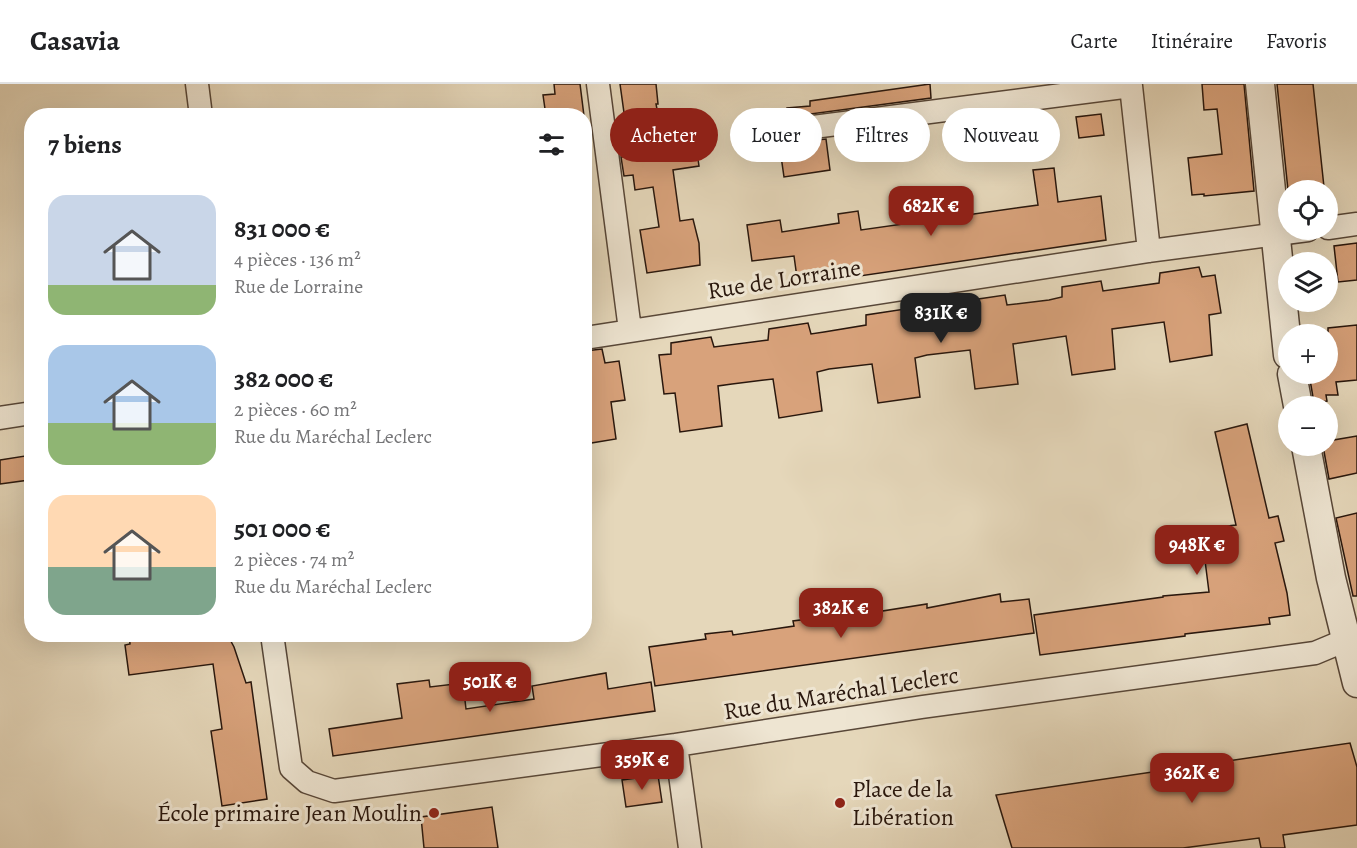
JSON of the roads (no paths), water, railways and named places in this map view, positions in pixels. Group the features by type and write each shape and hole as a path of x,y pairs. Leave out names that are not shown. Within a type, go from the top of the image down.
{"street":[{"path":"197,84 200,108"},
{"path":"598,84 630,330"},
{"path":"1260,84 1285,324"},
{"path":"822,126 1131,86 1149,251"},
{"path":"1338,227 1357,225"},
{"name":"Rue de Lorraine","path":"592,337 1276,232"},
{"path":"0,418 24,414"},
{"path":"1308,456 1331,578 1357,683"},
{"name":"Rue du Maréchal Leclerc","path":"273,642 291,768 307,782 334,791 676,745 922,707 1315,653 1346,640"},
{"path":"676,745 690,848"}],"place":[{"name":"Place de la Libération","path":"840,803"},
{"name":"École primaire Jean Moulin","path":"434,813"}]}
